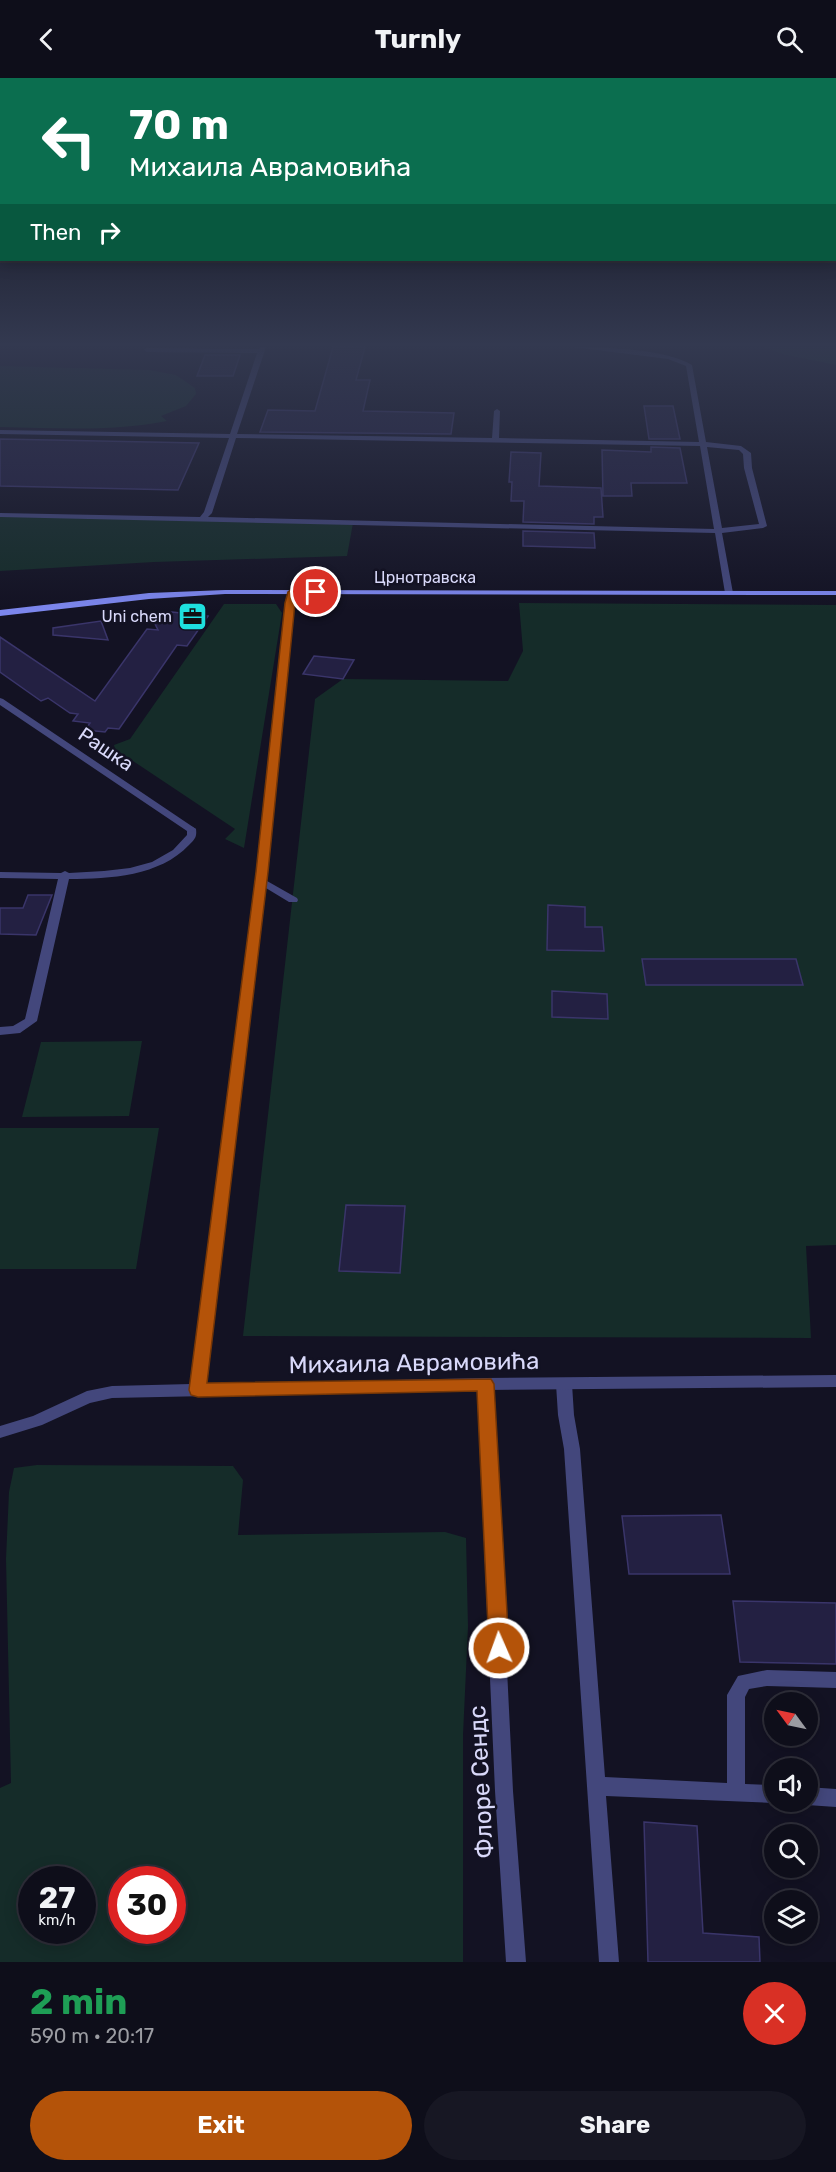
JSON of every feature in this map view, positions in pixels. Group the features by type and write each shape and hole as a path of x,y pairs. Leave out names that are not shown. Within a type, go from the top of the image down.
{"main road":[{"name":"Црнотравска","path":"0,611 149,596 292,592 836,593"}],"street":[{"path":"0,515 718,531 763,526 748,468 747,453 741,448 703,444 170,435"},
{"path":"495,435 495,440"},
{"path":"701,435 729,592"},
{"path":"201,520 208,513 233,436"},
{"path":"198,1390 260,880 292,592"},
{"name":"Рашка","path":"0,701 191,829 192,836 187,843 152,866 103,874 65,874"},
{"path":"0,874 65,874 31,1021 16,1030 0,1031"},
{"path":"260,880 292,900"},
{"name":"Михаила Аврамовића","path":"0,1432 37,1421 100,1394 485,1384 836,1382"},
{"name":"Флоре Сендс","path":"485,1384 504,1791 516,1962"},
{"path":"564,1384 566,1415 572,1449 609,1962"},
{"path":"736,1792 736,1695 744,1682 767,1678 836,1680"},
{"path":"595,1785 764,1793"},
{"path":"818,1797 836,1798"}],"green space":[{"path":"0,515 353,523 347,556 154,562 0,571"},
{"path":"519,603 836,605 836,1245 806,1246 811,1338 243,1336 315,699 343,679 508,681 523,651"},
{"path":"224,604 276,604 282,613 244,848 225,839 235,829 115,749 114,745 130,739"},
{"path":"142,1041 129,1116 22,1117 41,1042"},
{"path":"0,1128 159,1128 136,1269 0,1269"},
{"path":"37,1465 233,1466 243,1480 238,1535 445,1532 466,1538 468,1627 463,1735 463,1962 0,1962 0,1788 11,1783 6,1559 9,1492 14,1468"}],"building":[{"path":"648,435 679,435 680,439 649,439"},
{"path":"0,439 199,443 178,490 0,486"},
{"path":"651,447 680,448 687,483 631,483 632,496 603,496 602,450 651,452"},
{"path":"511,452 541,453 539,486 601,488 603,517 594,517 594,524 523,522 524,501 511,501 512,482 509,482"},
{"path":"523,531 594,533 595,548 523,546"},
{"path":"172,612 208,616 187,646 177,645 119,729 108,728 105,732 85,730 90,723 73,721 78,714 70,713 48,698 41,701 0,672 0,637 95,701 147,629 158,630 152,618 157,617 156,614"},
{"path":"101,621 108,640 53,635 53,628"},
{"path":"314,656 354,660 343,679 303,674"},
{"path":"28,895 52,895 36,935 0,934 0,908 23,908"},
{"path":"548,905 585,907 585,927 602,927 604,951 547,950"},
{"path":"642,959 796,959 803,985 646,985"},
{"path":"552,991 607,994 608,1019 552,1017"},
{"path":"346,1205 405,1206 400,1273 339,1271"},
{"path":"721,1515 730,1574 629,1574 622,1516"},
{"path":"733,1601 836,1603 836,1664 740,1662"},
{"path":"644,1822 697,1826 703,1933 759,1937 760,1962 648,1962"}],"place":[{"name":"Uni chem","path":"193,616"}],"route":[{"path":"316,592 292,592 290,603 262,872 198,1390 485,1384 499,1648"}]}
